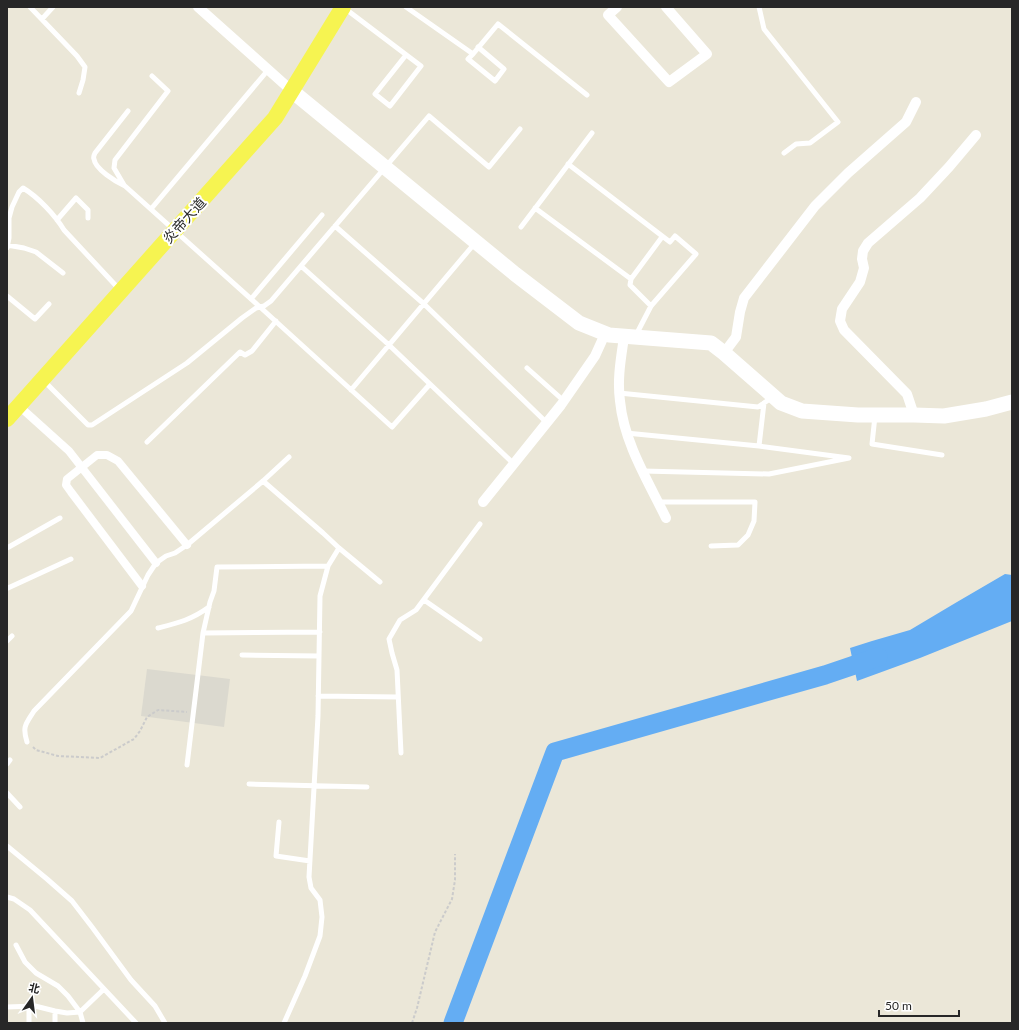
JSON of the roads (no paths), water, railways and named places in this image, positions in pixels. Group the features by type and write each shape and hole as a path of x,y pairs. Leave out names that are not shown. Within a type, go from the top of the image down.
{"main road":[{"name":"炎帝大道","path":"7,418 275,118 345,9"},
{"path":"292,91 515,274 579,323 608,335 711,343 724,353 769,400 802,411 858,415 914,414 944,416 986,409 1012,402"}],"street":[{"path":"198,7 292,91"},
{"path":"617,7 608,15 669,82 707,54 667,7"},
{"path":"724,353 736,336 744,298 815,206 848,173 906,122 916,102"},
{"path":"914,414 907,394 844,330 840,321 842,309 860,282 864,268 862,259 863,251 868,243 920,198 949,168 976,135"},
{"path":"484,502 564,401 594,356 605,334"},
{"path":"629,337 619,378 620,402 626,433 666,518"},
{"path":"19,406 69,451 156,563"},
{"path":"142,586 66,485 67,479 97,455 107,455 118,461 187,545"}],"lane":[{"path":"30,7 77,56 85,67 79,93"},
{"path":"42,19 53,7"},
{"path":"406,7 473,54"},
{"path":"759,7 764,29 838,122 810,143 796,144 784,153"},
{"path":"345,9 421,66 390,106 375,94 406,55"},
{"path":"478,47 504,68 495,81 468,60 478,47 498,24 587,95"},
{"path":"150,209 268,70"},
{"path":"152,76 168,91 115,160 114,168 125,186 392,427 430,384"},
{"path":"125,186 107,175 96,164 93,158 95,153 128,111"},
{"path":"42,380 88,425 92,425 186,363 256,308 271,301 429,116 489,167 520,129"},
{"path":"521,227 592,133"},
{"path":"568,164 662,237 670,242 675,236 696,254 651,306 629,337"},
{"path":"62,272 36,252 24,248 7,246 9,238 9,218 12,207 19,192 23,188 30,192 57,220 64,230 121,291"},
{"path":"57,220 76,198 88,210 88,218"},
{"path":"535,208 631,279"},
{"path":"251,299 322,215"},
{"path":"335,226 424,304 547,423"},
{"path":"651,306 630,285 631,279 662,237"},
{"path":"351,390 476,242"},
{"path":"301,266 389,345 514,464"},
{"path":"7,296 35,319 48,304"},
{"path":"148,442 240,352 245,355 252,351 276,321"},
{"path":"527,368 564,401"},
{"path":"619,393 758,407 769,400"},
{"path":"759,446 769,400"},
{"path":"875,415 872,444 942,455"},
{"path":"626,433 759,446 848,458 769,474 643,471"},
{"path":"27,742 24,726 34,710 131,611 142,586 156,563 187,545 289,457"},
{"path":"262,481 323,533 338,548 380,582"},
{"path":"658,502 755,502 754,521 748,535 738,544 711,546"},
{"path":"7,548 60,518"},
{"path":"401,753 397,670 389,639 400,620 416,610 424,600 480,524"},
{"path":"284,1023 305,976 320,936 322,917 320,900 311,888 309,877 318,696 320,596 328,566 338,548"},
{"path":"7,587 8,588 71,559"},
{"path":"187,765 203,633 214,591 217,567 328,566"},
{"path":"424,600 480,639"},
{"path":"158,628 179,623 197,616 209,608"},
{"path":"203,633 320,632"},
{"path":"7,641 12,636"},
{"path":"242,655 319,656"},
{"path":"318,696 398,697"},
{"path":"249,784 367,787"},
{"path":"7,793 20,807"},
{"path":"279,822 276,856 310,861"},
{"path":"7,846 72,901 131,980 155,1006 165,1023"},
{"path":"7,897 14,899 30,910 136,1023"},
{"path":"16,945 25,962 36,973 58,986 68,996 80,1012 83,1023"},
{"path":"7,1007 35,1006 67,1013 80,1012 104,989"},
{"path":"29,1006 29,1023"},
{"path":"55,1011 55,1023"}],"water":[{"path":"1005,574 1012,575 1012,621 920,658 857,681 850,648 910,630"}],"waterway":[{"path":"453,1023 555,752 825,675 878,657"}]}
